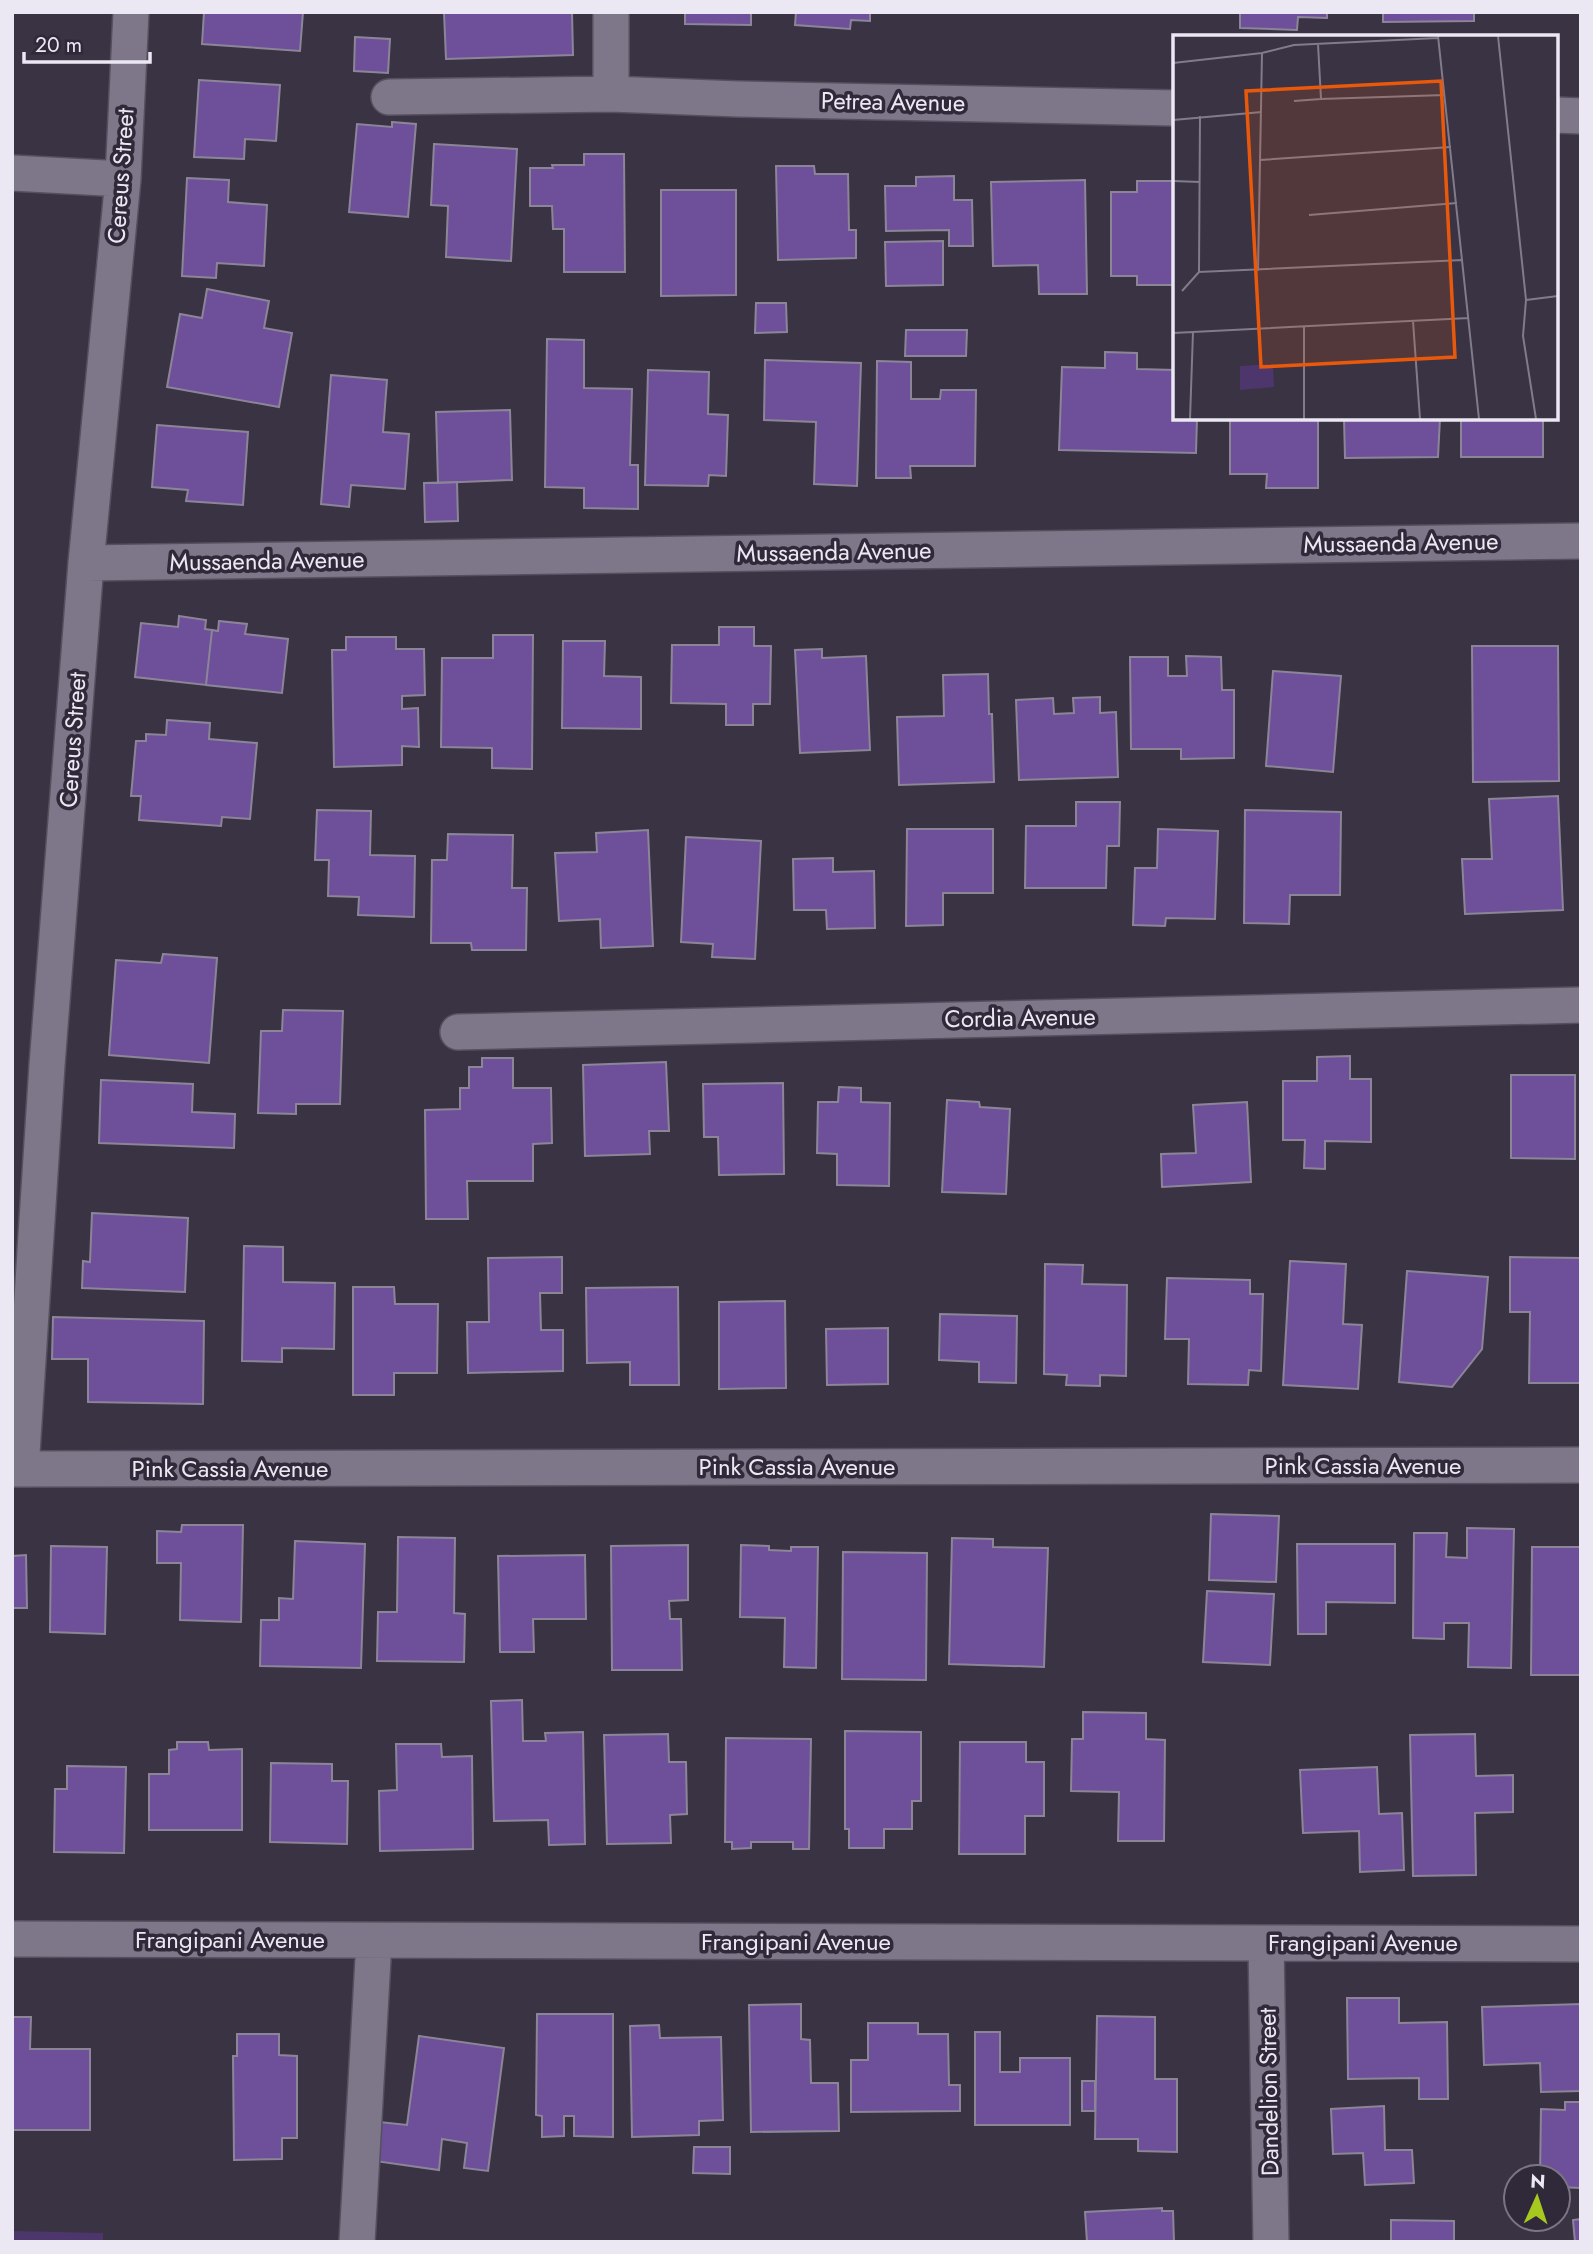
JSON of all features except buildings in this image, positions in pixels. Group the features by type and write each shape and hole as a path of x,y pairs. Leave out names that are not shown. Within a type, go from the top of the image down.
{"street":[{"name":"Cereus Street","path":"17,1469 86,563 122,179 131,12"},
{"path":"611,12 611,93"},
{"name":"Petrea Avenue","path":"389,97 611,93 751,99 1173,107"},
{"path":"1558,115 1581,116"},
{"path":"12,173 122,179"},
{"name":"Mussaenda Avenue","path":"86,563 1581,541"},
{"name":"Cordia Avenue","path":"458,1032 1581,1005"},
{"name":"Pink Cassia Avenue","path":"17,1469 1581,1465"},
{"name":"Frangipani Avenue","path":"12,1939 1581,1944"},
{"path":"357,2242 374,1941"},
{"name":"Dandelion Street","path":"1266,1943 1271,2242"}],"shaded area":[{"path":"12,2231 103,2233 103,2242 12,2242"}]}
